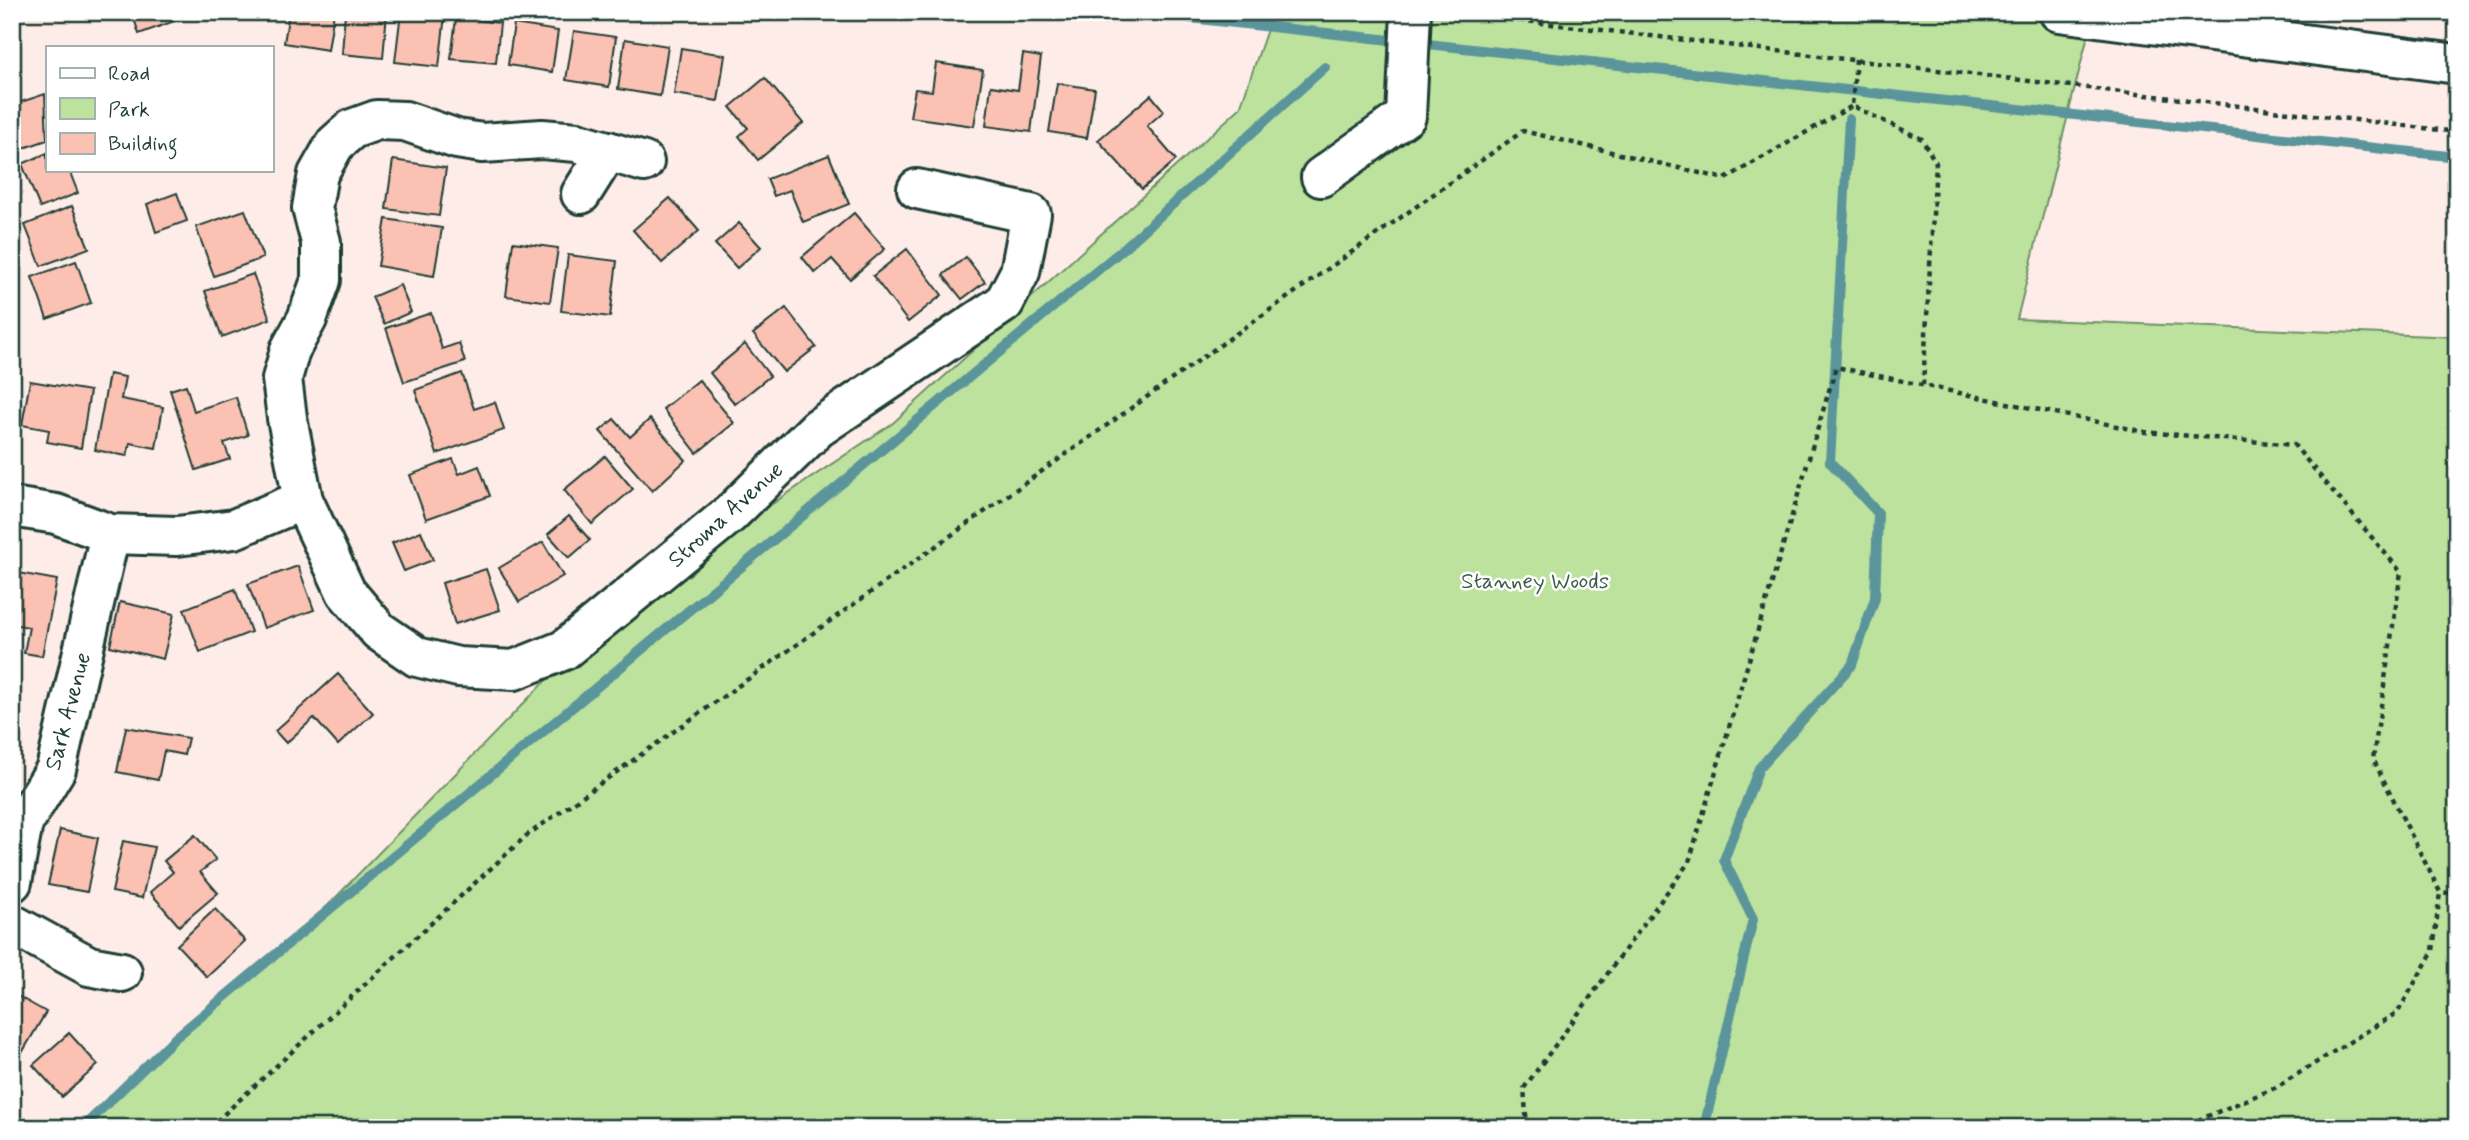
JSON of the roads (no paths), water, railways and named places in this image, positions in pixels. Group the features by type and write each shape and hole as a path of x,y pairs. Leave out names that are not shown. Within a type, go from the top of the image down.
{"street":[{"path":"1321,177 1406,116 1411,12"},
{"path":"2059,12 2457,64"},
{"path":"12,507 56,514 110,534 177,536 234,529 303,500 282,379 290,350 307,320 321,280 321,242 312,208 318,174 335,144 352,129 377,120 405,121 457,139 482,143 542,139 577,142 626,157 581,194"},
{"name":"Stroma Avenue","path":"303,500 346,592 379,631 417,657 458,667 514,670 564,650 730,514 818,428 1004,303 1020,272 1031,214 917,188"},
{"name":"Sark Avenue","path":"12,883 23,824 56,769 110,534"},
{"path":"12,924 89,966 122,972"}],"waterway":[{"path":"1142,12 1194,18"},
{"path":"1190,18 2457,157"},
{"path":"82,1128 175,1038 1122,250 1325,67"},
{"path":"1704,1128 1753,919 1724,860 1759,768 1852,665 1875,598 1878,513 1830,462 1849,119"}],"park label":[{"name":"Stanney Woods","path":"1535,580"}]}
